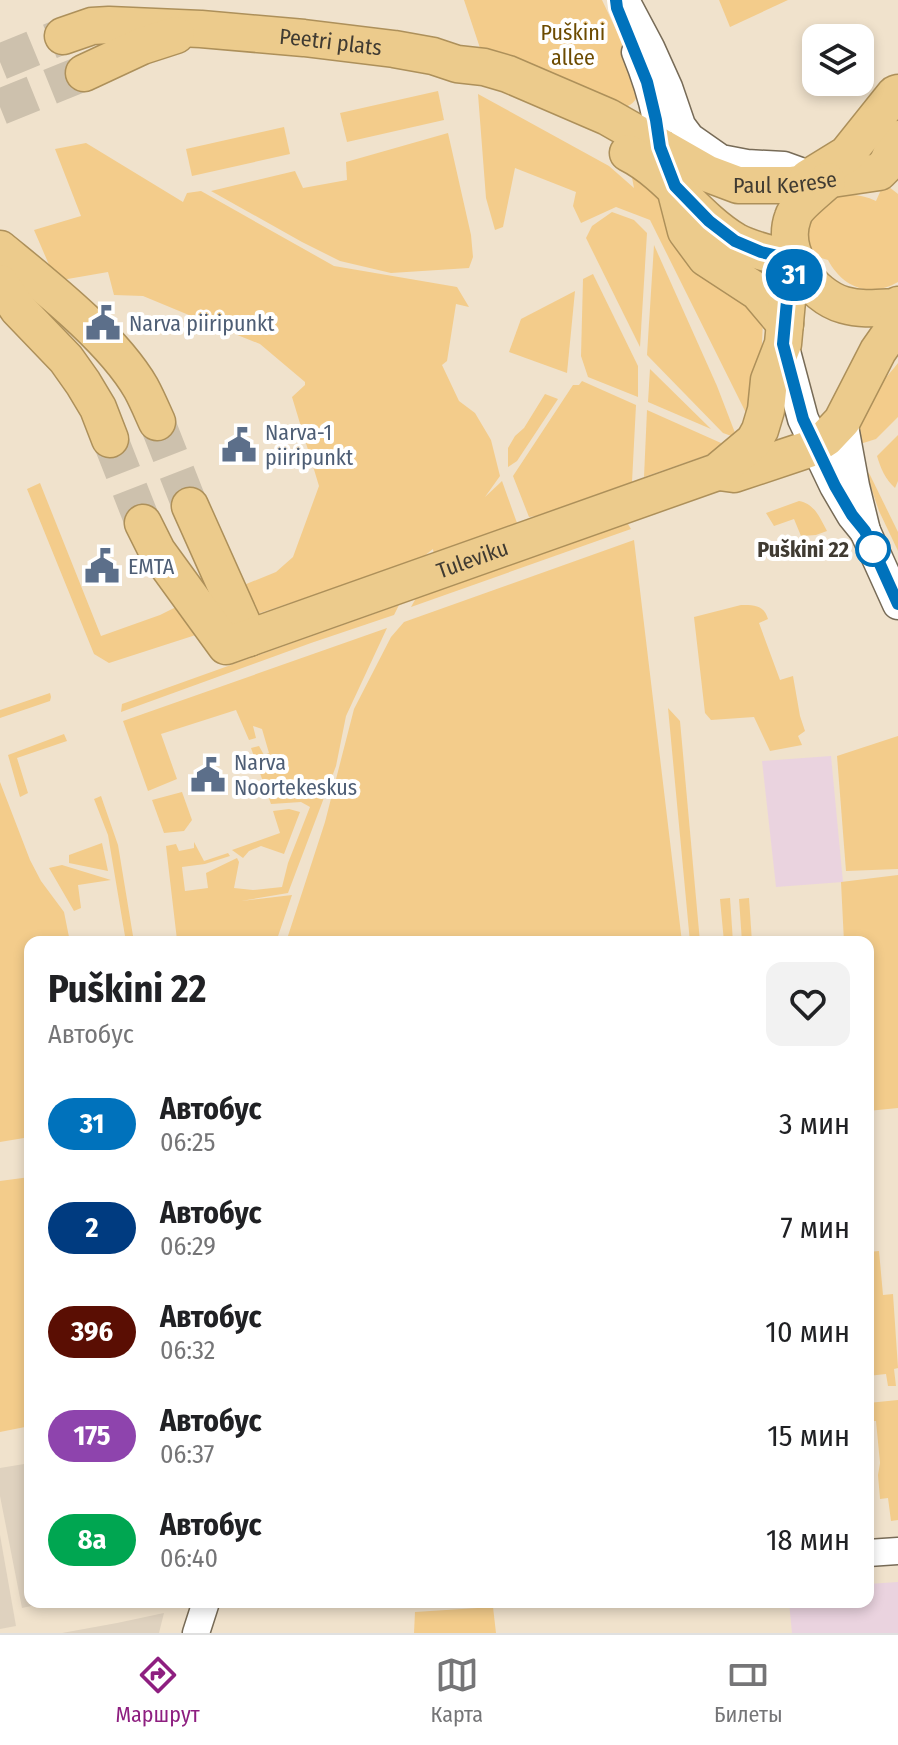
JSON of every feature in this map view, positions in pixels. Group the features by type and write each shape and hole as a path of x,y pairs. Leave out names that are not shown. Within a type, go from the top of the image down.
{"highway":[{"name":"Peetri plats","path":"65,29 109,25 201,29 353,43 433,56 508,74 608,117 660,147"},
{"name":"Peetri plats","path":"84,73 142,46 201,29"},
{"name":"Peetri plats","path":"457,64 501,92 644,161 735,241 796,263"},
{"path":"891,311 842,305 822,294 796,263 789,239 793,214 811,181 847,154 898,93"},
{"name":"Paul Kerese","path":"660,147 706,173 738,185 889,177 887,164 898,139"},
{"path":"675,186 686,231 706,258 758,292 784,334"},
{"path":"0,249 104,341 125,364 157,422"},
{"name":"Tuleviku","path":"237,642 717,472 754,441 760,430 769,380 784,334 788,290 796,263"},
{"path":"0,283 18,309 66,359 83,383 98,408 110,439"},
{"path":"842,421 844,385 858,329 891,311"},
{"name":"Tuleviku","path":"717,472 734,474 809,449 826,438 842,421"},
{"path":"190,506 237,642"},
{"path":"143,523 157,551 237,642"}],"main road":[{"path":"784,334 803,419 835,486 865,531"},
{"path":"842,421 865,531 898,604"}],"street":[{"path":"616,0 647,82 660,147 675,186"},
{"path":"626,0 657,60 682,125 691,137 721,158 784,165 811,181"},
{"path":"874,1553 898,1551"},
{"path":"196,1633 204,1608"}],"shaded area":[{"path":"831,756 843,882 776,887 762,761"},
{"path":"24,1464 22,1608 0,1496 0,1468"},
{"path":"0,1535 16,1626 0,1629"},
{"path":"898,1582 898,1633 792,1633 790,1608 874,1608 874,1584"},
{"path":"164,1613 159,1633 62,1633 117,1623"}],"green space":[{"name":"Puškini allee","path":"464,0 602,0 639,78 637,97 632,104 622,108 482,54"},
{"path":"719,0 788,0 730,27"},
{"path":"438,91 444,120 347,142 340,113"},
{"path":"478,94 609,166 634,188 630,167 653,190 681,239 763,321 759,407 752,425 650,220 616,207 581,223 573,206 576,192 515,168 503,227 495,230 486,198"},
{"path":"284,127 290,154 192,176 186,149"},
{"path":"448,133 471,235 473,257 469,268 391,273 340,261 211,191 295,171 303,188 347,180 346,162"},
{"path":"86,143 183,202 187,193 201,191 334,266 457,287 469,307 456,304 447,361 442,365 459,401 475,413 491,440 500,476 485,497 502,481 517,523 434,556 433,549 419,560 257,614 239,587 276,572 293,557 319,486 292,397 305,382 260,344 225,330 229,320 225,316 217,318 213,325 143,296 114,295 108,272 56,281 34,230 81,216 55,149"},
{"path":"884,183 898,194 898,282 877,289 858,288 841,278 828,260 807,254 808,229 816,213 830,200 857,195 876,201"},
{"path":"612,212 634,220 647,233 640,347 586,238 592,226"},
{"path":"654,245 737,438 723,433 647,355"},
{"path":"593,274 638,366 638,397 588,377 581,356 583,279"},
{"path":"575,291 567,373 509,352 521,319"},
{"path":"898,363 898,417 876,439 860,444 859,422 863,411"},
{"path":"650,369 711,429 648,402"},
{"path":"582,381 636,405 632,482 529,517 513,476 573,385 579,385"},
{"path":"545,394 558,399 517,461 508,467 508,448"},
{"path":"647,410 730,447 644,477"},
{"path":"898,435 898,481 895,488 884,474 877,456"},
{"path":"864,467 898,532 898,551 879,511"},
{"path":"40,483 101,636 178,606 205,632 109,663 94,654 27,489"},
{"path":"799,501 813,508 827,531 801,536 794,519 774,526 766,513"},
{"path":"623,523 631,529 411,607 416,598"},
{"path":"634,540 681,936 288,936 325,822 354,709 391,637 404,622"},
{"path":"399,605 394,615 121,712 122,704"},
{"path":"741,605 758,607 766,614 768,619 759,623 780,680 793,676 805,731 798,736 802,745 770,751 754,717 711,720 705,713 694,617"},
{"path":"387,628 346,716 336,766 288,893 241,901 292,895 278,936 177,936 166,846 176,844 179,851 194,848 194,842 204,861 228,853 230,856 182,867 185,891 208,888 206,873 237,858 234,888 282,887 310,807 301,802 271,804 251,748 259,746 264,755 269,753 262,729 253,726 256,738 249,740 236,710 161,734 177,779 148,791 123,721"},
{"path":"50,693 50,701 0,718 0,710"},
{"path":"668,708 680,721 699,936 689,936"},
{"path":"64,734 67,741 17,758 28,793 20,797 8,755"},
{"path":"898,736 898,869 846,871 837,756"},
{"path":"0,782 30,860 64,912 69,936 24,936 24,1138 0,1142"},
{"path":"182,792 192,820 184,831 164,833 152,800"},
{"path":"101,796 118,845 133,936 125,936 108,835 94,799"},
{"path":"289,809 300,812 284,854 261,846 249,851 243,858 232,850 280,833 273,811"},
{"path":"102,843 108,871 69,863 69,855"},
{"path":"62,865 111,880 78,885 81,908 74,911 49,868"},
{"path":"898,875 898,1108 874,1110 874,936 844,936 841,882"},
{"path":"730,898 733,936 723,936 720,899"},
{"path":"749,898 752,936 742,936 739,899"},
{"path":"24,1178 24,1427 0,1432 0,1181"},
{"path":"874,1251 879,1251 883,1295 893,1294 898,1368 894,1369 896,1386 888,1386 886,1374 874,1375"},
{"path":"898,1400 898,1520 891,1521 888,1498 880,1499 874,1402"},
{"path":"493,1608 496,1633 414,1633 415,1612"}],"tunnel":[{"path":"0,62 63,36"},
{"path":"0,107 84,73"},
{"path":"157,422 190,506"},
{"path":"110,439 143,523"}],"bus line":[{"name":"31","path":"616,0 647,82 660,147 675,186 709,221 735,241 761,252 795,260 798,266 788,290 783,344 803,419 835,486 865,531 898,604"}],"place":[{"name":"Narva piiripunkt","path":"103,323"},
{"name":"Narva-1 piiripunkt","path":"239,445"},
{"name":"Puškini 22","path":"873,549"},
{"name":"EMTA","path":"102,566"},
{"name":"Narva Noortekeskus","path":"208,775"}]}
